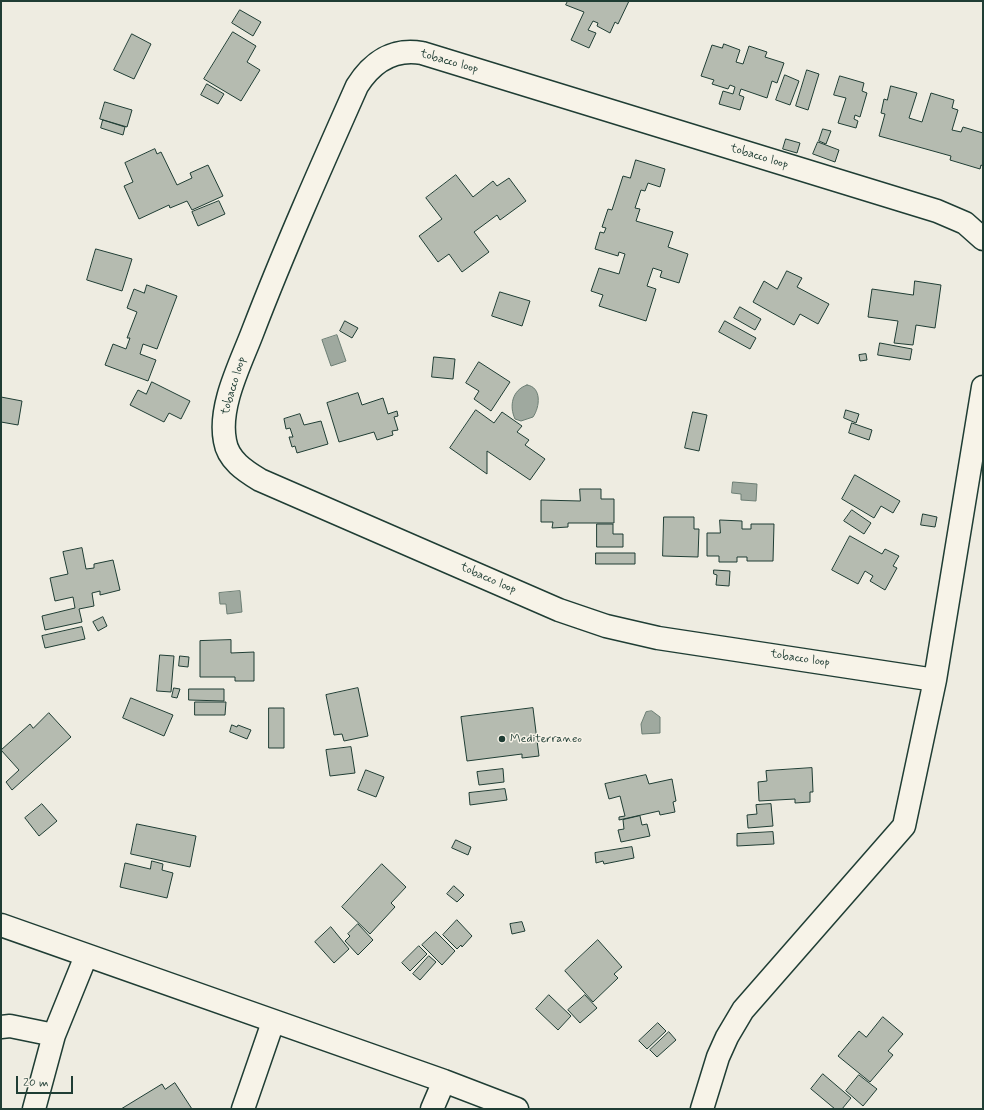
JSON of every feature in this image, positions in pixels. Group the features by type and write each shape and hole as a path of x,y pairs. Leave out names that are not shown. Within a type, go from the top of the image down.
{"street":[{"name":"tobacco loop","path":"934,680 658,638 606,626 558,610 260,480 237,463 229,453 225,442 224,418 226,405 272,281 357,86 372,67 382,59 393,54 413,52 422,53 937,211 964,223 983,239"},
{"path":"702,1109 718,1056 727,1036 743,1010 904,826 934,680 983,387"},
{"path":"1,925 444,1081 517,1109"},
{"path":"34,1109 41,1078 54,1035 86,956"},
{"path":"243,1109 273,1022"},
{"path":"1,1027 10,1026 54,1035"},
{"path":"432,1109 444,1081"}],"shaded area":[{"path":"337,335 346,361 331,366 322,340"},
{"path":"527,385 535,389 538,403 533,417 521,421 515,419 512,404 518,391"},
{"path":"733,482 757,484 756,501 741,500 741,494 732,493"},
{"path":"240,591 242,612 227,614 226,604 220,604 219,593"},
{"path":"652,711 660,717 660,733 642,734 641,724 646,712"}],"building":[{"path":"568,1 629,1 618,24 615,22 610,33 597,26 598,23 593,21 588,30 596,33 589,48 571,40 584,12 566,5"},
{"path":"240,10 261,22 253,36 232,23"},
{"path":"233,32 256,46 247,62 260,70 241,101 204,79"},
{"path":"132,34 151,44 134,79 114,70"},
{"path":"724,44 740,50 736,62 743,64 749,46 767,52 765,57 784,63 777,83 772,81 767,98 741,89 739,95 744,97 740,110 719,104 723,91 733,94 735,87 730,85 728,89 712,84 714,80 701,76 712,45 722,48"},
{"path":"807,70 819,74 808,110 796,106"},
{"path":"785,75 799,81 790,105 776,100"},
{"path":"840,76 864,83 862,91 867,93 860,117 855,115 854,119 858,121 856,128 838,123 846,98 834,95"},
{"path":"207,84 224,94 218,104 201,95"},
{"path":"891,86 917,93 909,118 922,122 931,93 954,100 952,108 958,110 952,130 961,132 963,127 983,133 983,166 981,165 980,169 950,160 951,156 879,136 885,114 881,113 884,99 887,100"},
{"path":"105,102 132,110 127,127 100,119"},
{"path":"103,120 125,127 123,135 101,128"},
{"path":"823,129 831,131 826,144 819,141"},
{"path":"786,139 800,143 797,153 783,149"},
{"path":"818,142 839,150 835,162 813,154"},
{"path":"155,149 157,154 161,152 177,185 192,178 190,173 208,165 223,196 192,210 187,201 170,208 169,205 139,219 124,186 133,182 125,163"},
{"path":"636,160 665,169 660,187 648,183 645,191 641,190 635,208 640,209 636,221 673,232 668,247 688,254 679,283 660,277 662,271 653,268 647,286 656,289 646,321 599,306 603,295 591,291 599,268 619,274 625,254 619,252 618,256 595,249 600,232 604,233 606,228 602,227 608,209 612,210 623,176 630,178"},
{"path":"456,175 473,197 493,181 497,186 509,178 526,201 500,220 497,215 474,232 489,252 462,272 449,254 438,262 419,236 442,219 426,198"},
{"path":"219,201 225,214 198,226 192,212"},
{"path":"96,249 132,259 122,291 87,280"},
{"path":"787,271 802,278 797,287 829,304 818,324 800,314 794,325 753,302 764,281 777,289"},
{"path":"915,281 941,285 935,328 916,325 913,345 894,343 898,321 868,317 872,289 913,295"},
{"path":"147,285 177,296 157,349 143,344 140,354 156,360 148,381 105,365 113,344 126,349 130,338 127,338 137,312 127,308 134,289 144,293"},
{"path":"500,292 530,301 522,326 492,316"},
{"path":"740,307 761,319 755,330 734,318"},
{"path":"345,321 358,328 352,338 340,331"},
{"path":"725,321 756,338 750,349 719,332"},
{"path":"880,343 912,349 910,360 878,355"},
{"path":"866,354 867,360 860,361 859,355"},
{"path":"434,357 455,359 453,379 432,377"},
{"path":"479,362 510,382 491,411 474,399 479,391 466,383"},
{"path":"152,382 190,401 181,419 169,413 164,422 130,405 138,390 146,394"},
{"path":"358,393 362,405 383,398 388,414 397,411 398,416 394,417 398,430 392,431 393,435 377,440 374,432 339,442 327,403"},
{"path":"1,397 22,401 18,425 1,422"},
{"path":"476,410 494,423 502,412 522,426 517,432 529,440 525,445 545,459 530,480 487,451 487,474 450,448"},
{"path":"846,410 859,414 856,423 844,418"},
{"path":"693,412 707,415 699,451 685,448"},
{"path":"300,414 304,425 321,421 328,444 297,453 295,446 292,447 289,437 293,437 290,428 286,429 284,419"},
{"path":"852,423 872,430 869,440 849,433"},
{"path":"855,475 900,501 893,513 881,506 874,518 842,499"},
{"path":"580,489 601,489 601,499 614,499 614,523 568,523 568,527 552,528 553,522 541,522 541,500 580,501"},
{"path":"852,510 871,523 864,534 844,521"},
{"path":"923,514 937,517 935,527 921,525"},
{"path":"664,517 694,517 694,529 699,529 698,557 663,556"},
{"path":"720,520 742,521 742,529 751,529 751,524 774,524 773,561 747,561 747,557 737,557 737,562 719,562 719,556 707,556 707,533 720,533"},
{"path":"597,524 613,524 613,534 623,534 623,547 597,547"},
{"path":"850,536 882,554 885,549 899,556 893,566 897,568 885,590 870,581 873,576 865,571 858,584 832,570"},
{"path":"82,548 86,569 94,568 94,564 113,560 120,590 100,595 100,591 92,593 94,606 79,609 82,622 45,630 42,616 75,608 73,597 55,601 50,578 68,574 63,552"},
{"path":"596,553 635,553 635,564 596,564"},
{"path":"714,570 730,571 729,586 716,585 717,575 714,574"},
{"path":"103,617 107,626 98,631 93,622"},
{"path":"82,627 85,639 45,648 42,636"},
{"path":"231,640 231,653 254,652 254,681 235,681 235,677 200,677 200,641"},
{"path":"160,655 174,656 171,692 157,691"},
{"path":"180,656 189,657 188,667 179,666"},
{"path":"174,688 180,689 177,698 172,697"},
{"path":"358,688 368,736 344,741 342,734 334,735 326,695"},
{"path":"189,689 224,689 224,701 189,700"},
{"path":"131,698 173,715 164,736 123,718"},
{"path":"195,702 226,702 225,715 195,715"},
{"path":"269,708 284,708 284,748 269,748"},
{"path":"533,708 539,756 522,758 522,754 467,761 461,717"},
{"path":"49,713 71,737 12,790 6,782 19,770 1,750 30,724 33,728"},
{"path":"232,725 237,727 238,725 251,730 247,739 230,732"},
{"path":"351,747 355,773 330,776 326,750"},
{"path":"812,768 813,792 810,792 810,802 795,803 795,799 759,801 758,782 767,781 766,771"},
{"path":"503,769 504,782 479,785 477,772"},
{"path":"366,770 384,777 376,797 358,790"},
{"path":"646,775 649,784 672,779 676,801 673,802 675,812 660,815 659,811 619,820 619,817 625,816 620,796 609,799 605,784"},
{"path":"505,789 507,800 470,805 469,793"},
{"path":"42,804 57,821 39,836 25,818"},
{"path":"771,804 773,826 748,828 747,815 757,814 756,805"},
{"path":"640,816 642,825 647,824 650,836 621,842 618,830 624,829 623,820"},
{"path":"137,824 196,836 190,867 131,854"},
{"path":"773,832 774,844 737,846 737,834"},
{"path":"456,840 471,847 468,855 452,848"},
{"path":"632,847 634,858 604,864 603,861 596,863 595,853"},
{"path":"152,861 163,864 162,870 173,873 167,898 120,887 125,863 150,869"},
{"path":"382,864 406,887 391,903 395,907 370,934 342,907"},
{"path":"454,886 464,895 457,902 447,894"},
{"path":"457,920 472,936 462,947 461,945 457,949 443,935"},
{"path":"522,922 525,931 512,934 510,924"},
{"path":"358,924 373,940 358,955 345,941 350,936 348,934"},
{"path":"331,927 349,949 334,963 315,942"},
{"path":"436,932 455,951 442,965 422,945"},
{"path":"598,940 622,967 614,974 618,978 593,1002 565,971"},
{"path":"419,946 427,954 410,971 402,963"},
{"path":"429,956 436,962 420,980 413,974"},
{"path":"549,995 571,1016 558,1030 536,1009"},
{"path":"585,995 597,1008 580,1023 568,1010"},
{"path":"883,1017 903,1034 888,1051 893,1055 870,1082 838,1056 859,1031 866,1037"},
{"path":"658,1023 666,1031 647,1049 639,1041"},
{"path":"669,1032 676,1040 657,1057 650,1050"},
{"path":"823,1074 851,1098 842,1109 835,1109 811,1089"},
{"path":"859,1075 877,1089 863,1106 846,1091"},
{"path":"175,1083 192,1109 121,1109 162,1084 165,1089"}],"place":[{"name":"Mediterraneo","path":"502,739"}]}
